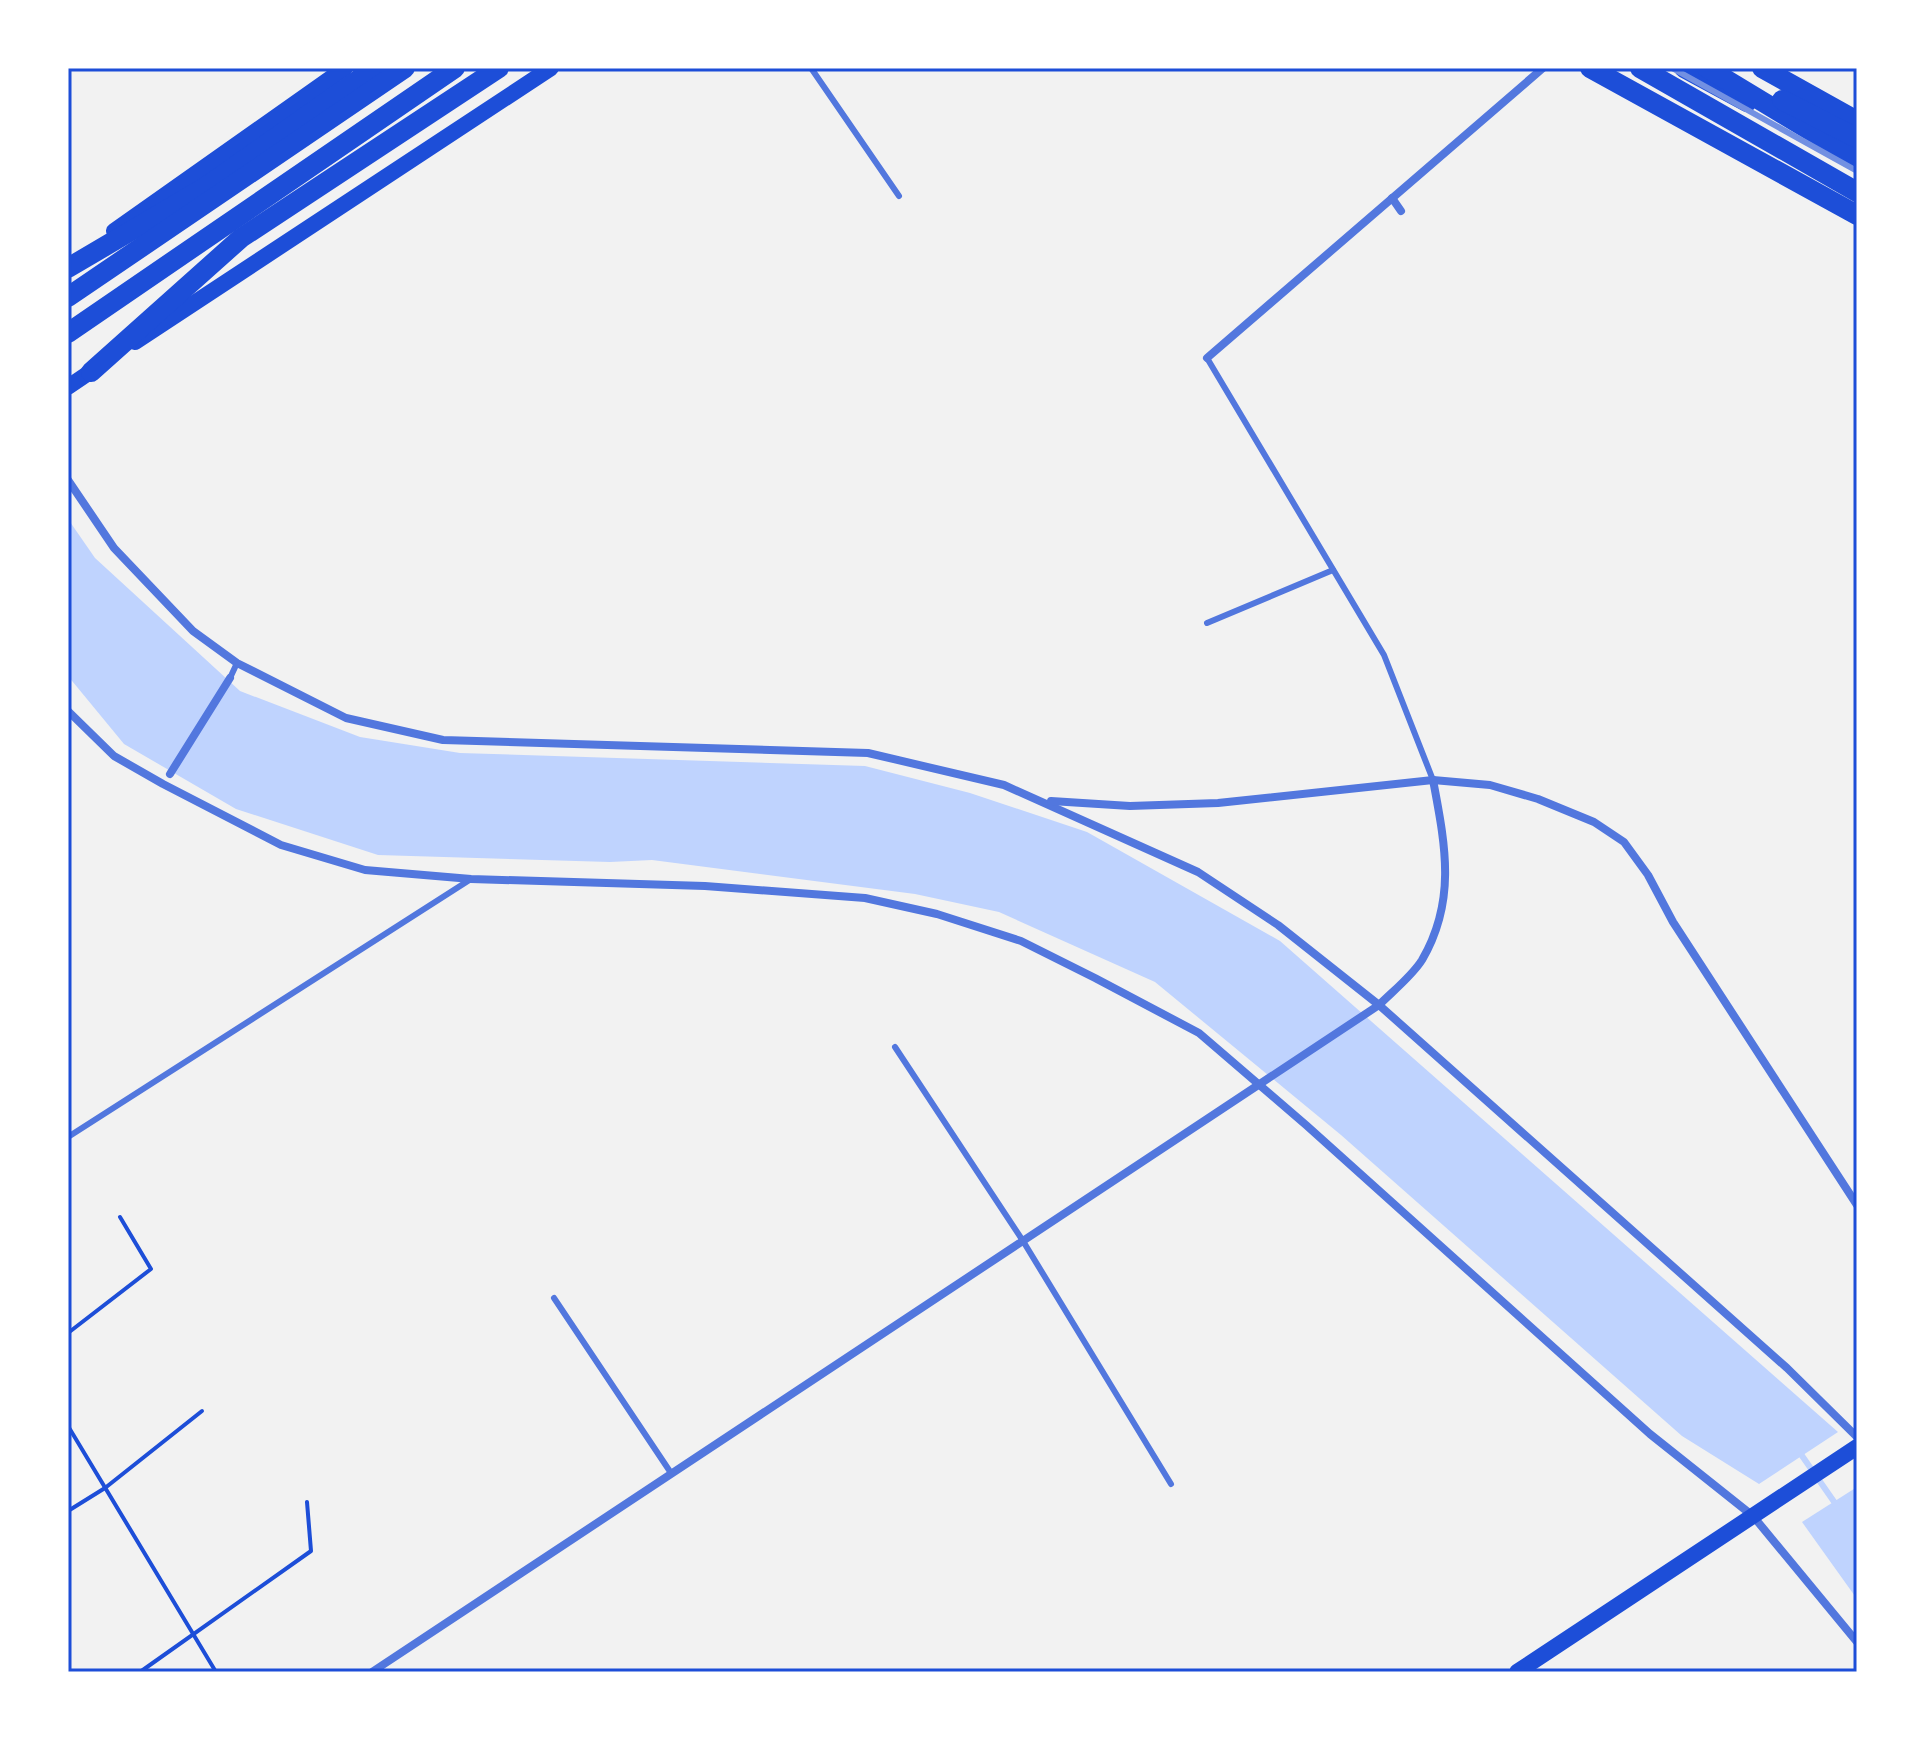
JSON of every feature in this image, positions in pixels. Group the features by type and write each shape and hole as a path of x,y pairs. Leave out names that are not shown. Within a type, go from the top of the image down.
{"main road":[{"path":"68,266 345,68"},
{"path":"68,266 207,186 375,68"},
{"path":"68,297 405,68"},
{"path":"68,333 455,68"},
{"path":"91,372 241,238 499,68"},
{"path":"68,387 551,68"},
{"path":"1590,68 1857,215"},
{"path":"1684,68 1857,161"},
{"path":"1707,68 1857,161"},
{"path":"1719,68 1857,138"},
{"path":"1762,68 1857,121"},
{"path":"1641,69 1857,178"},
{"path":"1641,69 1857,192"},
{"path":"1517,1672 1856,1445"}],"street":[{"path":"1207,358 1543,68"},
{"path":"1392,198 1401,211"},
{"path":"68,480 114,548 193,631 237,663 346,718 443,740 868,753 1004,785 1046,801 1198,872 1278,925 1379,1005 1787,1368 1856,1445"},
{"path":"170,774 230,678"},
{"path":"68,711 114,756 163,784 281,845 365,870 471,879 705,886 865,898 937,914 1021,941 1186,1026 1199,1033 1306,1125 1650,1434 1753,1516 1857,1642"},
{"path":"1046,801 1130,806 1218,803 1433,780 1490,785 1538,799 1594,822 1624,842 1857,1205"},
{"path":"372,1672 1379,1005 1421,962 1444,909 1446,850 1433,780"}],"lane":[{"path":"811,68 899,196"},
{"path":"1207,358 1384,655 1433,780"},
{"path":"1207,623 1333,570"},
{"path":"230,678 237,663"},
{"path":"163,784 170,774"},
{"path":"68,1137 471,879"},
{"path":"895,1047 1023,1241 1171,1484"},
{"path":"554,1298 671,1473"}],"path":[{"path":"68,1333 151,1269 120,1217"},
{"path":"68,1511 105,1488 202,1411"},
{"path":"68,1426 216,1672"},
{"path":"140,1672 311,1551 307,1502"}],"water":[{"path":"68,519 95,558 240,691 360,737 460,753 865,766 970,793 1087,832 1280,941 1838,1432 1759,1484 1682,1436 1341,1135 1155,982 999,912 915,894 652,860 610,862 378,855 236,809 124,744 68,676"},
{"path":"1857,1487 1857,1599 1802,1522"}],"waterway":[{"path":"1798,1450 1837,1506"}],"railway":[{"path":"1672,68 1857,171"}]}
